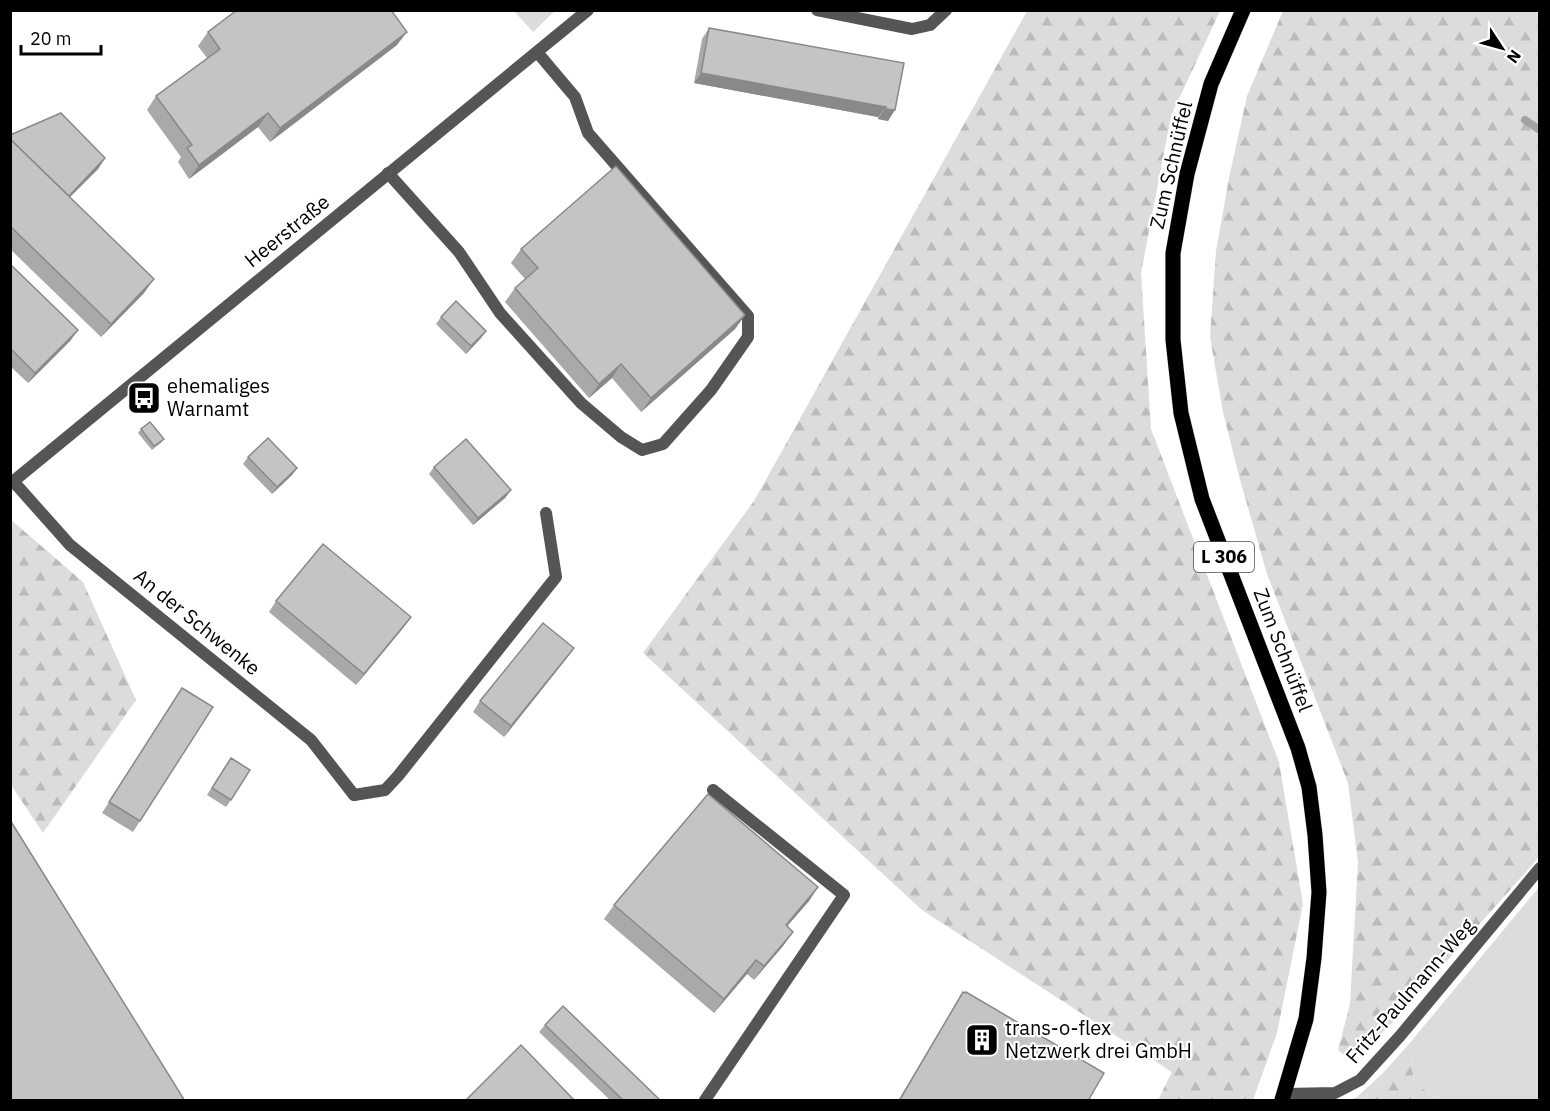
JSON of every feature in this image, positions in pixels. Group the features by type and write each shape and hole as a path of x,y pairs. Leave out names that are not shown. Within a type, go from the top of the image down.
{"main road":[{"name":"Zum Schnüffel","path":"1243,10 1211,84 1187,174 1173,253 1173,340 1181,413 1202,499 1298,748 1309,788 1319,892 1314,958 1306,1019 1283,1097"}],"street":[{"name":"Heerstraße","path":"12,482 588,10"},
{"path":"817,10 912,29 930,25 946,10"},
{"path":"388,173 459,252 500,313 581,404 621,437 642,450 663,444 711,390 747,338 748,316 588,133 575,97 537,52"},
{"name":"An der Schwenke","path":"12,482 70,545 311,740 354,795 385,790 398,776 556,577 546,513"},
{"path":"705,1101 844,895 712,790"},
{"name":"Fritz-Paulmann-Weg","path":"1283,1097 1335,1093 1360,1080 1400,1036 1539,868"}],"green space":[{"path":"514,11 555,11 533,32"},
{"path":"1027,11 1220,11 1171,116 1141,273 1151,429 1279,762 1303,904 1277,1033 1253,1100 1158,1100 1172,1072 922,910 643,653 754,501"},
{"path":"1283,11 1539,11 1539,857 1391,1024 1352,1061 1338,1050 1350,1004 1358,862 1348,783 1267,574 1223,412 1210,337 1216,251 1247,96"},
{"path":"10,519 83,582 136,700 43,833 11,785"},
{"path":"1539,887 1539,1100 1444,1100 1414,1084 1410,1051 1362,1100 1350,1100 1357,1097 1383,1073 1409,1044"},
{"path":"1410,1050 1414,1084 1444,1100 1362,1100"}],"building":[{"path":"237,10 391,10 407,32 280,128 268,113 199,165 187,148 192,145 156,96 220,49 208,32"},
{"path":"709,28 904,63 895,110 701,73"},
{"path":"61,113 105,158 69,196 10,139 10,135"},
{"path":"10,139 154,279 111,324 10,226"},
{"path":"616,166 745,315 651,398 621,364 599,384 515,288 538,268 521,249"},
{"path":"10,264 78,330 35,373 10,348"},
{"path":"456,301 486,331 471,346 441,317"},
{"path":"150,422 164,439 154,446 141,429"},
{"path":"268,438 297,468 277,487 248,457"},
{"path":"466,439 511,490 478,518 434,467"},
{"path":"323,544 411,617 364,674 276,601"},
{"path":"543,623 574,648 511,726 480,701"},
{"path":"182,688 213,707 140,821 109,802"},
{"path":"231,758 250,770 231,800 212,788"},
{"path":"708,794 818,887 786,925 793,932 764,966 756,960 724,999 614,905"},
{"path":"10,820 185,1101 10,1101"},
{"name":"trans-o-flex Netzwerk drei GmbH","path":"963,992 1104,1073 1088,1101 899,1101"},
{"path":"563,1006 661,1101 624,1101 545,1025"},
{"path":"521,1045 575,1101 465,1101"}],"waterway":[{"path":"1525,120 1540,130"}],"place":[{"name":"ehemaliges Warnamt","path":"144,398"},
{"name":"trans-o-flex Netzwerk drei GmbH","path":"982,1040"}]}
